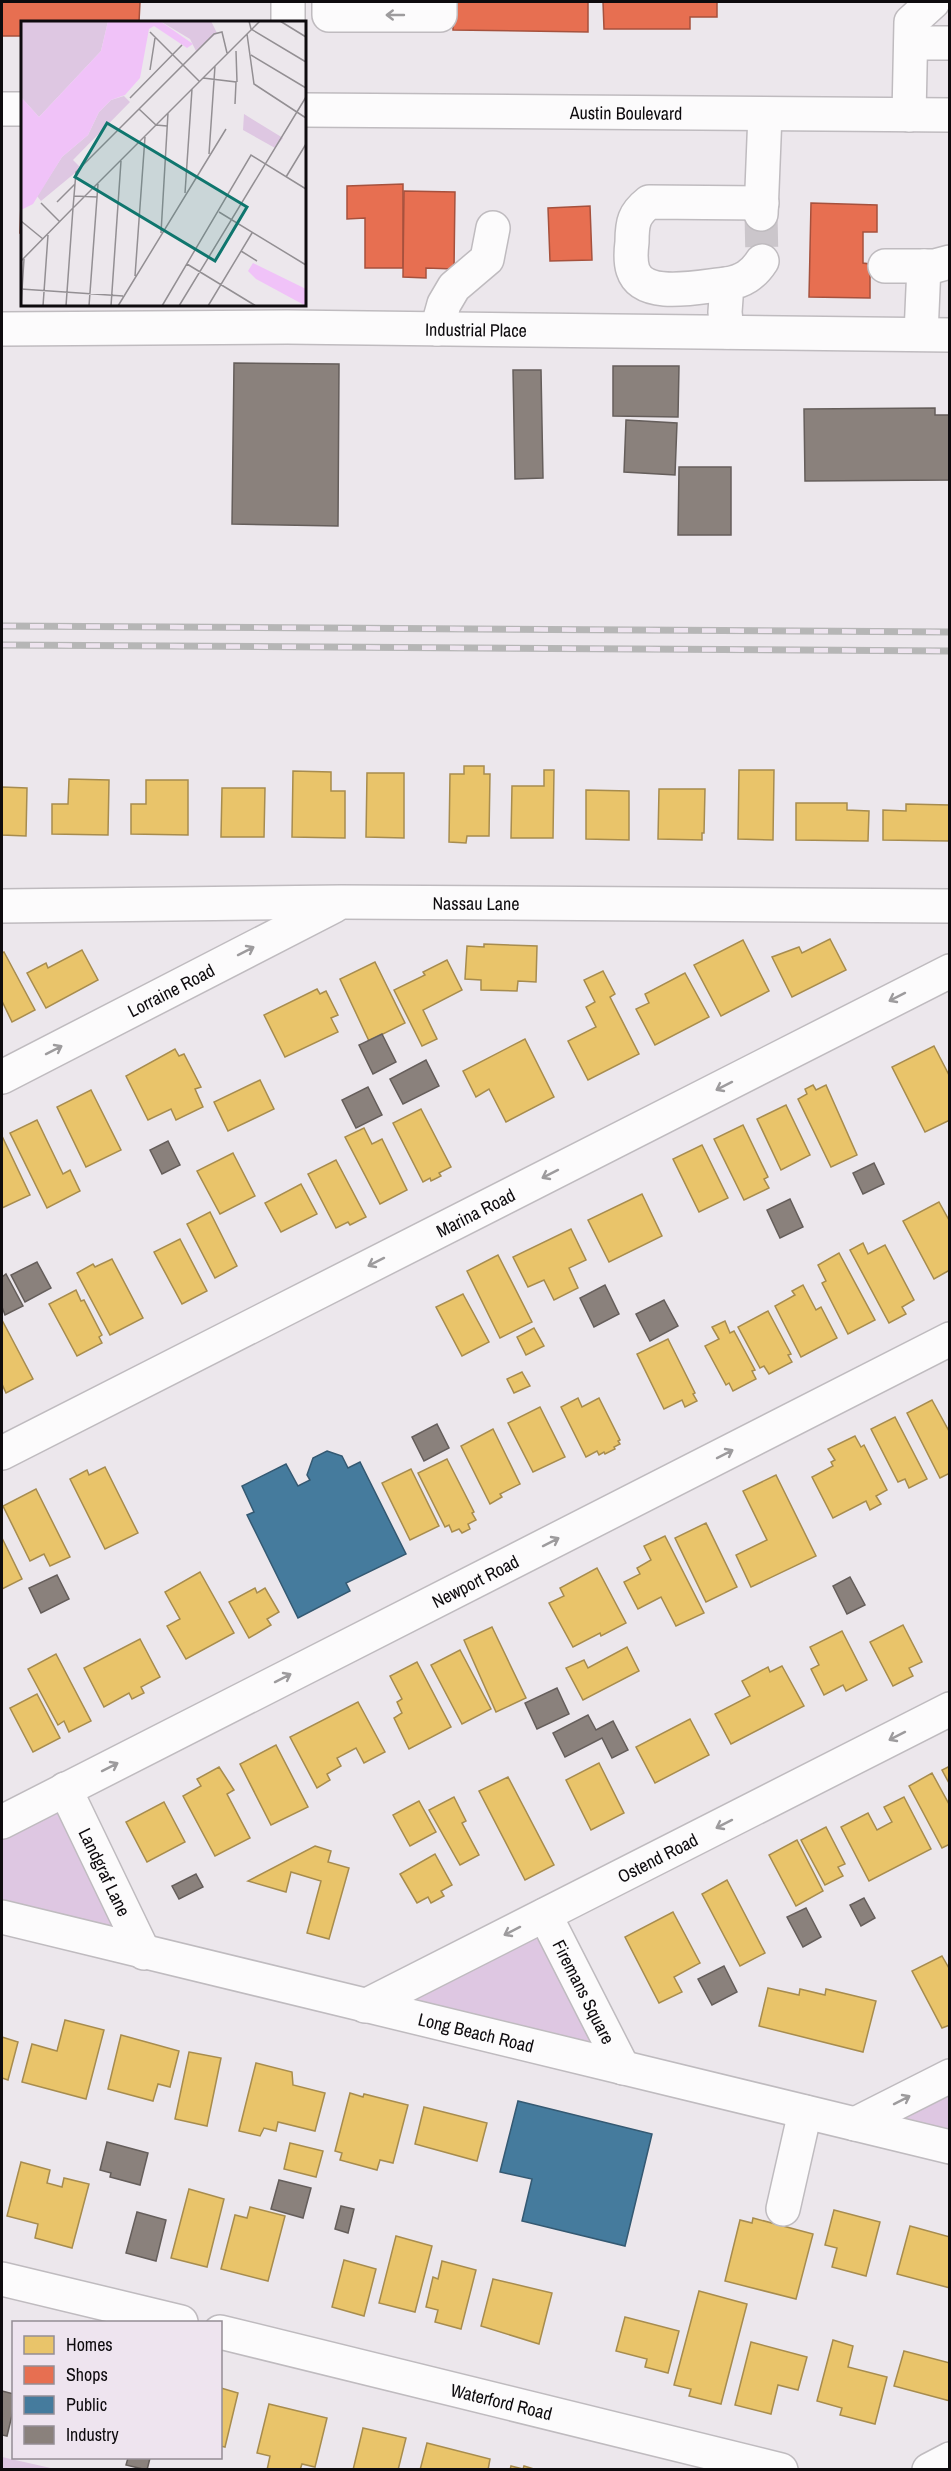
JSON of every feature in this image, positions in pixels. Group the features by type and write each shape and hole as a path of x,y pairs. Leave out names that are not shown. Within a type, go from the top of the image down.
{"street":[{"path":"288,2 288,21"},
{"path":"329,2 329,15 440,15 440,2"},
{"path":"909,115 911,22 933,2"},
{"path":"911,43 950,43"},
{"path":"2,109 21,109"},
{"name":"Austin Boulevard","path":"306,110 950,115"},
{"path":"762,261 754,273 739,282 661,291 645,284 633,271 632,225 638,210 649,201 761,208 765,114"},
{"path":"437,329 444,304 454,287 487,259 493,228"},
{"path":"885,266 937,264 935,335"},
{"path":"727,284 725,312 727,332"},
{"name":"Industrial Place","path":"2,329 287,316 437,329 935,335"},
{"name":"Nassau Lane","path":"2,906 341,902 950,906"},
{"name":"Lorraine Road","path":"2,1077 341,902"},
{"name":"Marina Road","path":"2,1453 950,971"},
{"name":"Newport Road","path":"2,1822 950,1339"},
{"name":"Ostend Road","path":"365,2006 950,1709"},
{"name":"Landgraf Lane","path":"65,1789 144,1953"},
{"name":"Firemans Square","path":"545,1915 623,2068"},
{"name":"Long Beach Road","path":"2,1917 950,2147"},
{"path":"855,2124 950,2076"},
{"path":"783,2209 805,2112"},
{"path":"2,2279 177,2321"},
{"name":"Waterford Road","path":"222,2332 781,2469"},
{"path":"929,2469 950,2459"}],"shaded area":[{"path":"63,1797 132,1944 2,1912 2,1828"},
{"path":"544,1920 613,2060 379,2003"},
{"path":"949,2085 949,2139 881,2122"},
{"path":"2,2457 55,2469 2,2469"}],"building: Homes":[{"path":"464,766 484,766 484,774 490,774 489,836 467,836 466,843 449,842 450,774 464,774"},
{"path":"544,770 554,770 553,838 511,838 512,786 544,786"},
{"path":"739,770 774,770 773,840 738,839"},
{"path":"293,771 331,772 331,791 345,791 345,838 292,837"},
{"path":"367,773 404,773 404,838 366,837"},
{"path":"69,779 109,780 108,835 52,834 52,804 68,804"},
{"path":"146,780 188,780 188,835 131,834 131,804 146,804"},
{"path":"2,787 27,788 26,836 2,835"},
{"path":"222,788 265,788 264,837 221,837"},
{"path":"659,789 705,789 702,840 658,839"},
{"path":"586,790 629,791 629,840 586,839"},
{"path":"796,803 847,803 847,810 869,811 868,841 796,840"},
{"path":"906,804 949,805 949,841 883,840 883,810 906,811"},
{"path":"830,939 846,970 792,997 772,957 799,947 802,953"},
{"path":"743,940 769,991 721,1016 694,965"},
{"path":"484,944 537,946 536,982 518,981 517,991 481,990 481,980 465,979 467,946 484,947"},
{"path":"82,950 98,980 46,1008 27,973 46,963 48,968"},
{"path":"4,952 35,1010 12,1022 2,1001 2,953"},
{"path":"447,960 462,990 423,1010 437,1039 422,1046 394,990 425,975 423,972"},
{"path":"375,962 405,1023 369,1041 340,979"},
{"path":"603,971 615,994 610,997 639,1054 588,1080 568,1041 596,1027 586,1007 595,1002 584,980"},
{"path":"685,973 709,1017 655,1045 636,1009 649,1003 645,994"},
{"path":"317,989 320,994 326,991 338,1015 331,1018 338,1032 285,1057 264,1015"},
{"path":"525,1039 554,1097 506,1122 489,1089 476,1097 463,1071"},
{"path":"934,1046 950,1077 950,1120 925,1132 892,1067"},
{"path":"175,1049 179,1056 184,1054 201,1087 195,1089 203,1107 176,1120 171,1109 148,1120 126,1076"},
{"path":"260,1080 274,1109 228,1131 214,1102"},
{"path":"813,1085 816,1090 826,1085 857,1155 831,1167 798,1099 807,1094 805,1089"},
{"path":"91,1090 121,1150 86,1167 57,1107"},
{"path":"786,1105 810,1155 781,1170 757,1119"},
{"path":"421,1109 451,1167 439,1173 441,1176 423,1182 393,1123"},
{"path":"37,1120 63,1174 70,1170 80,1191 47,1208 10,1133"},
{"path":"743,1125 768,1177 764,1179 769,1188 744,1200 714,1139"},
{"path":"364,1128 372,1144 382,1139 407,1190 380,1204 345,1137"},
{"path":"2,1136 30,1195 2,1208"},
{"path":"702,1145 728,1198 699,1212 673,1159"},
{"path":"233,1153 255,1196 220,1214 197,1171"},
{"path":"336,1160 366,1217 350,1225 348,1222 336,1228 308,1174"},
{"path":"301,1184 317,1214 281,1232 265,1203"},
{"path":"642,1194 662,1236 609,1262 588,1220"},
{"path":"939,1202 950,1222 950,1273 948,1271 934,1279 903,1221"},
{"path":"210,1212 237,1266 215,1278 187,1224"},
{"path":"571,1229 586,1260 569,1268 578,1288 554,1300 544,1280 528,1287 513,1257"},
{"path":"180,1239 207,1291 182,1304 154,1252"},
{"path":"863,1243 868,1254 885,1245 914,1300 902,1307 906,1314 889,1323 850,1250"},
{"path":"839,1253 875,1320 848,1334 822,1283 826,1281 818,1265"},
{"path":"498,1255 532,1322 500,1338 467,1271"},
{"path":"112,1259 143,1318 110,1335 77,1273 93,1264 95,1267"},
{"path":"803,1285 816,1310 821,1307 837,1338 801,1357 775,1306 795,1295 792,1291"},
{"path":"76,1290 81,1301 84,1300 102,1335 99,1337 102,1343 77,1356 49,1304"},
{"path":"463,1294 489,1342 462,1356 436,1307"},
{"path":"768,1311 791,1354 788,1355 792,1362 769,1374 764,1366 760,1368 738,1327"},
{"path":"2,1320 33,1379 6,1393 2,1384"},
{"path":"725,1321 730,1333 734,1331 755,1370 752,1371 756,1379 733,1391 729,1383 726,1385 705,1346 719,1339 712,1327"},
{"path":"534,1328 544,1346 526,1355 517,1337"},
{"path":"668,1339 697,1401 685,1407 682,1400 664,1409 637,1354"},
{"path":"522,1372 530,1386 514,1393 507,1379"},
{"path":"578,1398 582,1407 599,1398 620,1440 618,1441 620,1444 614,1447 615,1449 599,1455 597,1451 586,1457 561,1407"},
{"path":"932,1400 950,1433 950,1473 940,1478 907,1413"},
{"path":"540,1407 565,1457 533,1472 508,1423"},
{"path":"895,1417 927,1479 909,1488 905,1479 898,1482 871,1429"},
{"path":"493,1429 520,1484 500,1494 502,1497 490,1504 461,1446"},
{"path":"855,1436 861,1447 864,1445 887,1490 876,1496 881,1504 870,1510 866,1501 833,1518 812,1477 833,1466 831,1462 835,1460 828,1449"},
{"path":"447,1459 476,1520 468,1524 470,1529 462,1533 459,1529 452,1532 449,1525 445,1527 418,1473"},
{"path":"105,1467 138,1533 105,1549 70,1479 87,1470 89,1475"},
{"path":"411,1469 439,1526 410,1540 382,1483"},
{"path":"776,1475 816,1556 751,1587 736,1555 767,1540 743,1491"},
{"path":"36,1489 70,1557 50,1566 44,1554 30,1561 3,1506"},
{"path":"706,1523 737,1587 706,1602 675,1538"},
{"path":"665,1536 704,1613 676,1626 661,1597 638,1609 624,1582 640,1574 637,1568 651,1560 644,1546"},
{"path":"2,1538 22,1579 2,1589"},
{"path":"597,1568 626,1623 573,1647 549,1603 564,1596 560,1588"},
{"path":"200,1572 234,1633 186,1659 167,1626 180,1619 165,1592"},
{"path":"255,1588 257,1593 265,1588 279,1612 267,1619 271,1625 249,1638 229,1602"},
{"path":"903,1625 922,1662 909,1668 913,1676 893,1686 870,1642"},
{"path":"492,1627 526,1698 496,1712 464,1640"},
{"path":"842,1631 867,1680 846,1691 843,1685 824,1695 811,1669 819,1665 810,1647"},
{"path":"140,1639 160,1677 141,1687 144,1693 132,1699 129,1693 104,1707 84,1668"},
{"path":"627,1647 639,1671 583,1700 566,1668 584,1660 588,1668"},
{"path":"460,1650 491,1709 462,1724 431,1665"},
{"path":"56,1654 91,1721 69,1732 64,1721 58,1725 28,1669"},
{"path":"417,1662 451,1727 409,1749 394,1718 402,1713 397,1702 402,1699 390,1676"},
{"path":"782,1666 804,1706 731,1744 715,1714 750,1696 742,1681 768,1667 770,1672"},
{"path":"37,1694 60,1738 33,1752 10,1708"},
{"path":"358,1702 385,1752 364,1763 356,1748 337,1758 341,1766 327,1774 330,1780 317,1788 290,1737"},
{"path":"690,1719 709,1755 655,1783 636,1747"},
{"path":"276,1745 308,1807 271,1825 240,1764"},
{"path":"599,1763 624,1813 591,1830 566,1780"},
{"path":"950,1766 950,1785 942,1770"},
{"path":"219,1767 234,1790 227,1794 250,1838 215,1856 183,1796 201,1786 197,1779"},
{"path":"932,1773 950,1806 950,1844 942,1848 909,1786"},
{"path":"508,1777 554,1865 525,1880 479,1791"},
{"path":"454,1797 466,1821 462,1823 479,1855 460,1865 429,1810"},
{"path":"904,1797 931,1849 869,1881 841,1827 868,1813 877,1830 892,1822 884,1807"},
{"path":"419,1801 436,1832 410,1846 393,1815"},
{"path":"164,1802 185,1842 147,1862 126,1822"},
{"path":"826,1827 845,1864 838,1867 843,1876 825,1885 801,1840"},
{"path":"797,1840 823,1891 796,1906 769,1855"},
{"path":"315,1846 331,1851 328,1862 349,1868 329,1939 307,1933 321,1881 291,1872 286,1892 248,1881"},
{"path":"435,1854 452,1885 441,1891 444,1896 431,1903 428,1897 417,1903 400,1874"},
{"path":"727,1880 765,1953 740,1966 702,1894"},
{"path":"673,1912 700,1963 674,1977 682,1992 659,2003 625,1937"},
{"path":"942,1956 950,1970 950,2025 942,2028 912,1971"},
{"path":"768,1988 799,1995 800,1989 825,1995 826,1989 876,2001 863,2052 759,2026"},
{"path":"65,2020 104,2030 86,2099 22,2082 32,2044 57,2051"},
{"path":"121,2035 179,2051 170,2087 158,2084 153,2101 108,2089"},
{"path":"2,2037 18,2042 8,2080 2,2078"},
{"path":"189,2052 221,2058 207,2126 175,2119"},
{"path":"256,2063 292,2072 293,2085 325,2093 315,2131 278,2122 276,2131 264,2128 260,2136 239,2131"},
{"path":"350,2093 363,2097 364,2094 408,2105 393,2163 380,2160 377,2170 340,2160 342,2153 335,2151"},
{"path":"424,2107 487,2123 477,2161 415,2144"},
{"path":"290,2143 323,2151 316,2177 284,2169"},
{"path":"21,2162 50,2170 47,2183 62,2187 64,2178 89,2184 72,2248 35,2238 38,2224 7,2216"},
{"path":"189,2189 224,2199 207,2267 171,2258"},
{"path":"250,2207 285,2216 268,2281 221,2269 235,2215 247,2218"},
{"path":"834,2210 880,2222 866,2276 832,2267 837,2248 825,2245"},
{"path":"753,2218 813,2234 796,2299 725,2281 740,2220 752,2223"},
{"path":"910,2226 950,2237 950,2288 897,2274"},
{"path":"396,2236 432,2246 415,2312 379,2303"},
{"path":"344,2260 376,2269 364,2316 332,2307"},
{"path":"442,2261 476,2270 461,2329 435,2322 438,2310 426,2307 433,2277 438,2279"},
{"path":"493,2279 552,2293 539,2344 481,2326"},
{"path":"699,2291 747,2304 721,2404 689,2396 691,2389 674,2385"},
{"path":"625,2317 679,2331 668,2373 645,2367 647,2359 616,2351"},
{"path":"833,2340 853,2346 848,2367 887,2377 875,2424 840,2415 842,2408 817,2401"},
{"path":"751,2342 807,2357 798,2390 778,2385 771,2414 735,2405"},
{"path":"904,2351 950,2363 950,2401 894,2386"},
{"path":"222,2388 238,2393 225,2447 222,2446"},
{"path":"269,2404 327,2418 315,2467 302,2464 300,2470 267,2470 270,2456 257,2453"},
{"path":"363,2428 406,2438 398,2470 353,2470"},
{"path":"427,2443 490,2459 488,2470 420,2470"},
{"path":"511,2466 523,2469 524,2466 537,2470 510,2470"}],"building: Shops":[{"path":"2,2 140,2 139,21 21,21 21,36 2,36"},
{"path":"453,2 588,2 588,32 453,30"},
{"path":"603,2 717,2 717,17 690,17 690,29 604,29"},
{"path":"403,184 403,268 365,268 365,218 347,219 347,186"},
{"path":"404,191 455,192 454,269 426,268 426,278 403,277"},
{"path":"811,203 877,205 877,232 863,232 863,263 870,264 870,298 809,297"},
{"path":"590,206 592,260 550,261 548,208"}],"building: Public":[{"path":"327,1451 342,1456 348,1468 360,1462 406,1554 346,1583 350,1591 298,1618 247,1515 254,1512 242,1486 286,1464 298,1486 310,1480 307,1475 313,1458"},
{"path":"518,2101 652,2134 625,2246 522,2221 532,2179 500,2172"}],"building: Industry":[{"path":"234,363 339,364 338,526 232,524"},
{"path":"613,366 679,366 678,417 613,416"},
{"path":"513,370 541,370 543,478 515,479"},
{"path":"935,408 935,415 950,415 950,480 805,481 804,409"},
{"path":"626,420 677,423 675,475 624,472"},
{"path":"679,467 731,467 731,535 678,535"},
{"path":"382,1034 396,1062 373,1074 359,1045"},
{"path":"426,1060 439,1086 403,1104 390,1079"},
{"path":"368,1087 382,1115 356,1128 342,1100"},
{"path":"168,1141 180,1165 162,1174 150,1150"},
{"path":"874,1163 884,1184 863,1194 853,1173"},
{"path":"790,1199 803,1227 780,1238 767,1210"},
{"path":"37,1262 51,1288 25,1302 11,1275"},
{"path":"6,1274 23,1306 5,1315 2,1307 2,1277"},
{"path":"605,1285 619,1314 594,1327 580,1298"},
{"path":"664,1300 678,1326 650,1341 636,1314"},
{"path":"437,1424 449,1448 424,1461 412,1437"},
{"path":"57,1575 69,1599 41,1613 29,1588"},
{"path":"850,1577 865,1605 847,1614 833,1586"},
{"path":"557,1688 569,1714 537,1729 525,1703"},
{"path":"588,1715 596,1730 613,1721 628,1750 612,1758 602,1738 565,1757 553,1733"},
{"path":"196,1874 203,1887 179,1899 172,1886"},
{"path":"864,1898 875,1918 861,1926 850,1905"},
{"path":"806,1908 821,1937 803,1947 787,1917"},
{"path":"724,1966 737,1992 712,2005 698,1979"},
{"path":"107,2142 148,2153 140,2185 110,2177 111,2173 100,2170"},
{"path":"279,2180 311,2188 303,2218 271,2209"},
{"path":"341,2206 354,2209 348,2233 335,2229"},
{"path":"137,2212 166,2220 156,2261 126,2253"},
{"path":"2,2391 12,2394 12,2415 7,2436 2,2435"},
{"path":"128,2459 150,2459 147,2470 126,2465"}],"tunnel":[{"path":"761,214 762,261"}],"railway":[{"path":"2,626 950,632"},
{"path":"2,645 950,651"}]}
